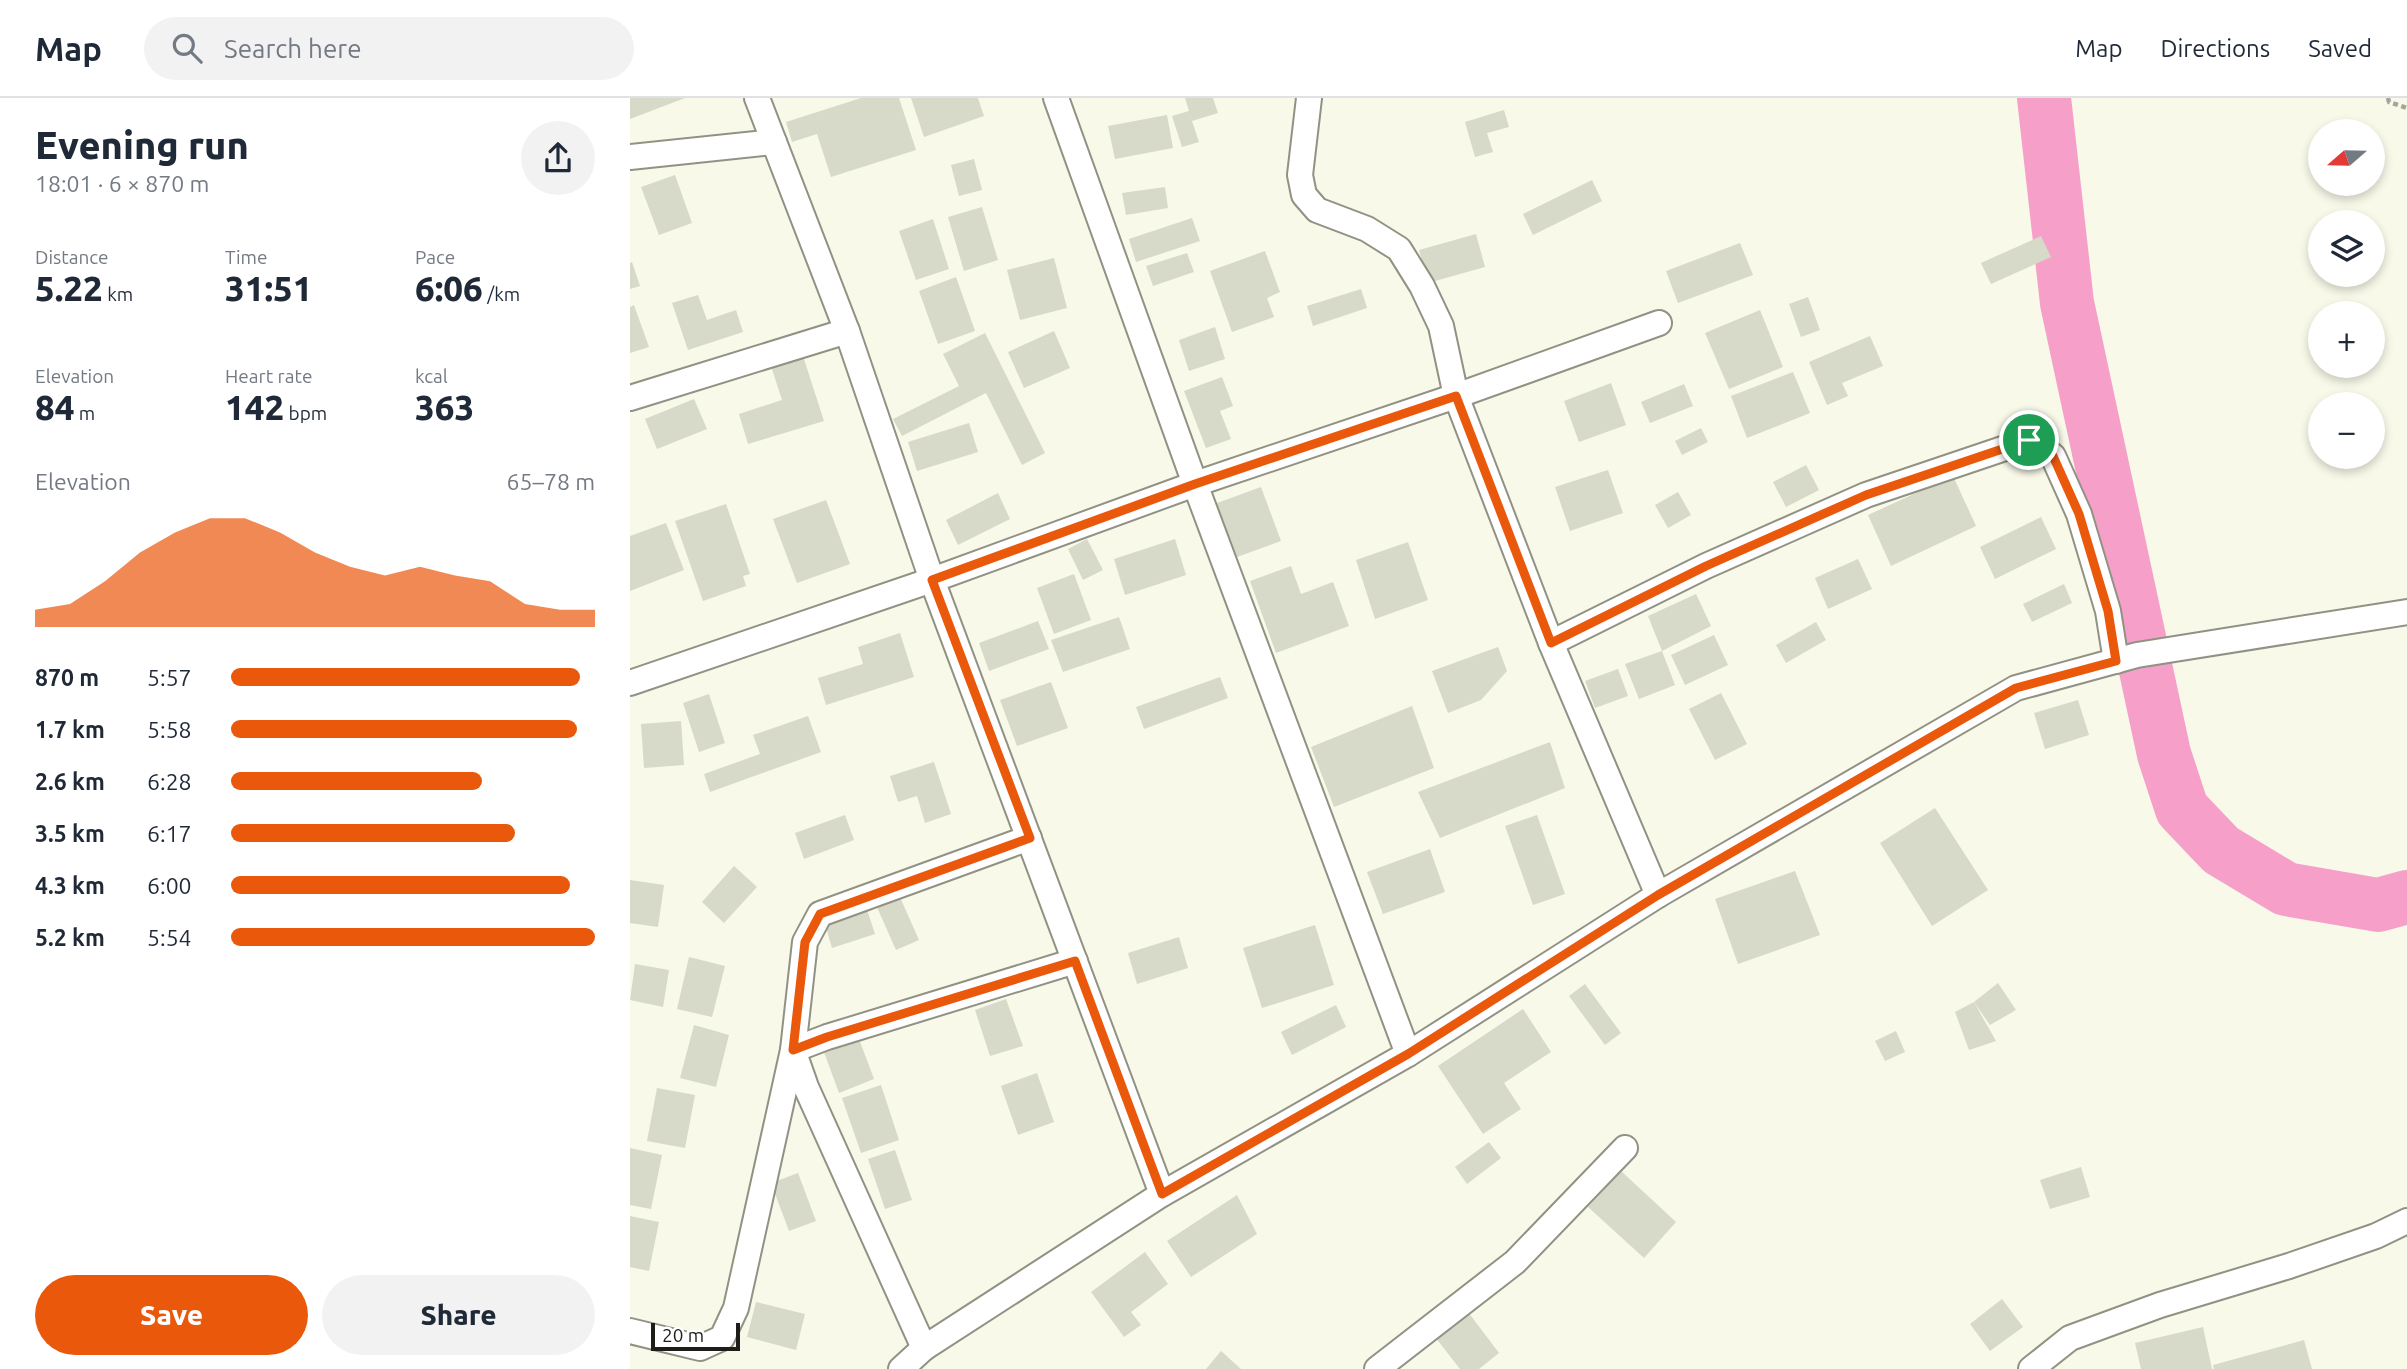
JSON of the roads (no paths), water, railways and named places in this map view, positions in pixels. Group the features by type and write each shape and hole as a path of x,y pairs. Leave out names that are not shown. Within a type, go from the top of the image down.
{"street":[{"path":"757,98 847,331 932,580 1162,1194"},
{"path":"1056,98 1195,484 1408,1054"},
{"path":"1309,98 1300,175 1304,195 1317,210 1367,229 1399,248 1422,286 1441,326 1456,396 1551,643 1658,895"},
{"path":"630,157 774,142"},
{"path":"630,683 932,580 1195,484 1456,396 1659,323"},
{"path":"630,398 847,331"},
{"path":"1551,643 1706,566 1866,495 2029,440 2053,456 2079,514 2108,611 2127,658"},
{"path":"901,1369 924,1348 1162,1194 1408,1054 1658,895 2016,688 2127,658 2407,612"},
{"path":"630,1331 700,1348 722,1338 736,1308 793,1050 805,942 820,914 1030,838"},
{"path":"793,1050 827,1037 1075,961"},
{"path":"793,1050 806,1087 924,1348"},
{"path":"1377,1369 1515,1262 1625,1148"},
{"path":"2031,1369 2070,1338 2160,1305 2302,1262 2376,1236 2407,1221"}],"waterway":[{"path":"2044,98 2067,303 2164,754 2182,809 2221,850 2286,889 2378,905 2407,897"}]}
